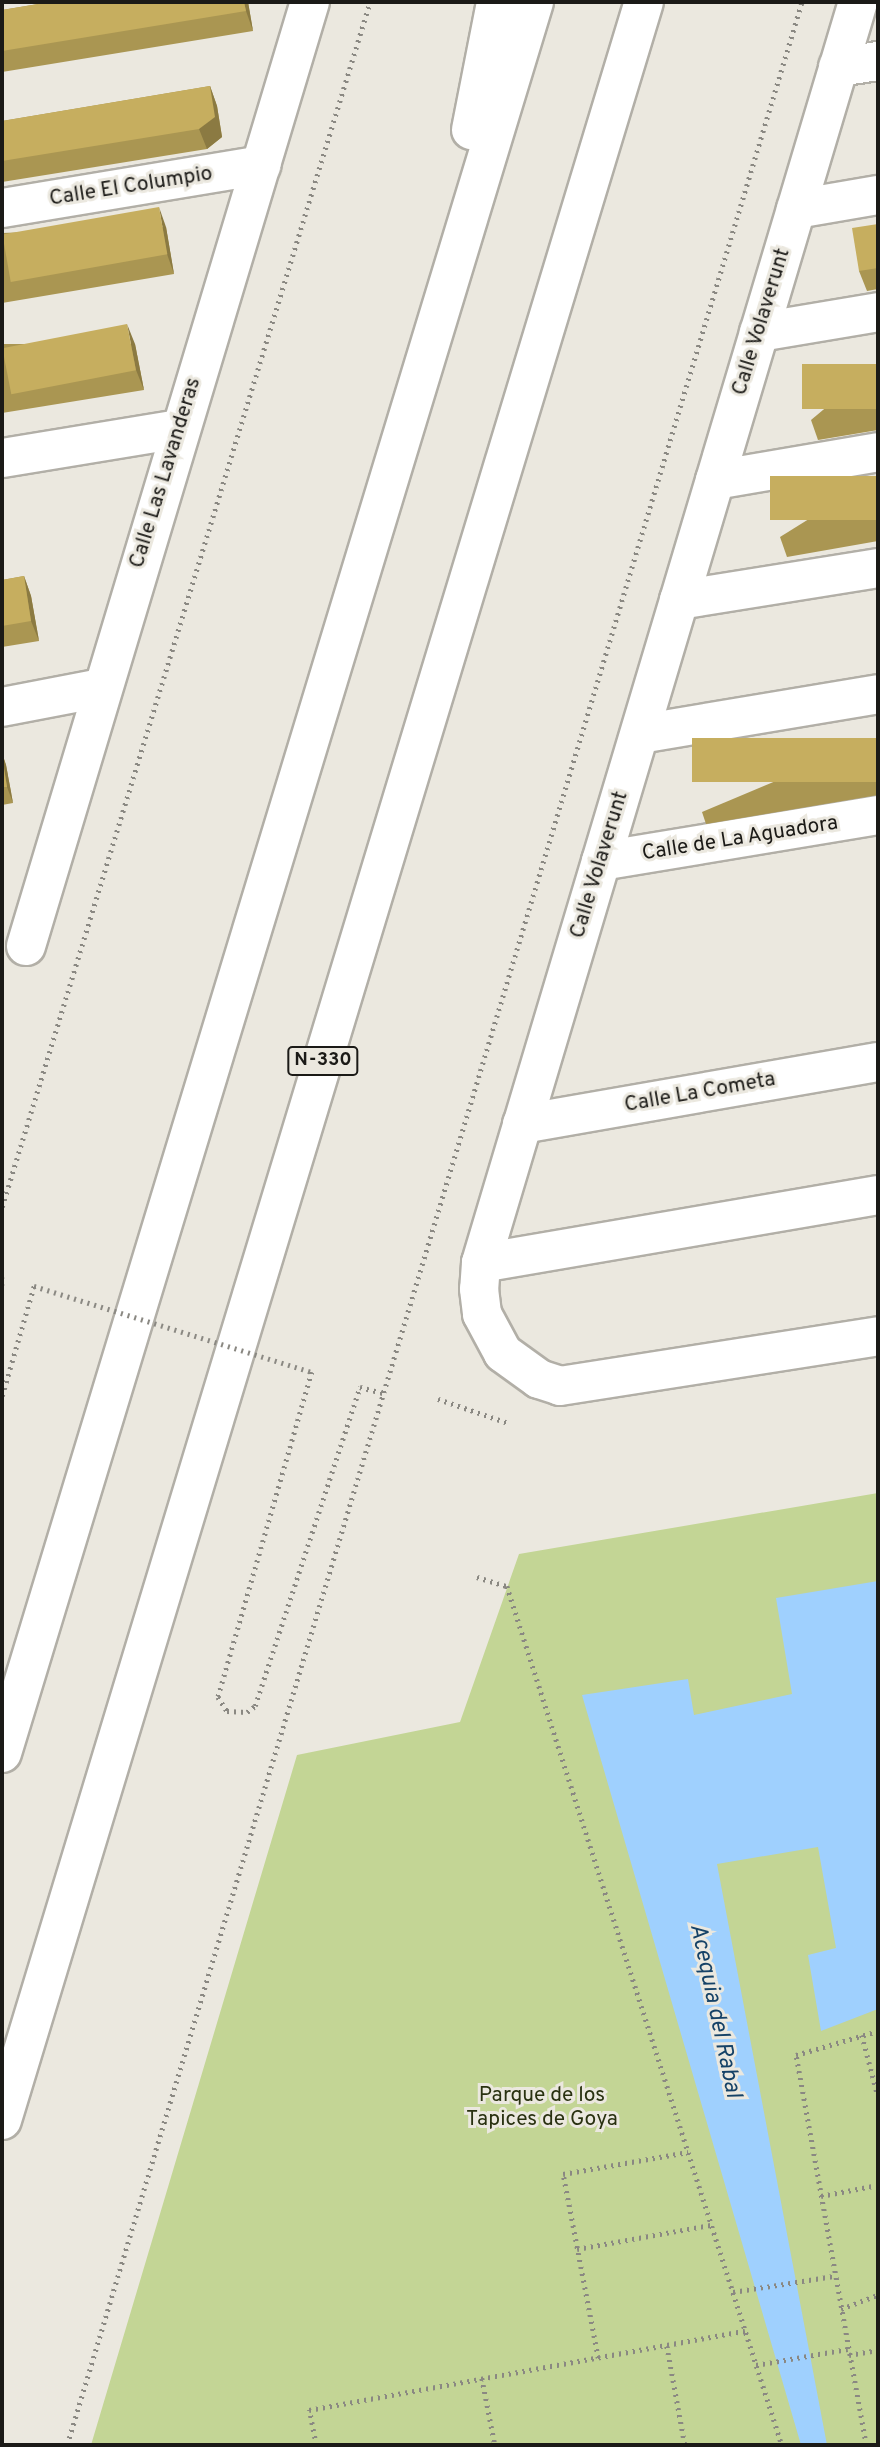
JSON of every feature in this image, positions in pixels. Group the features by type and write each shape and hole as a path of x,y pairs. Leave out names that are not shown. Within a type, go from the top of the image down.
{"main road":[{"name":"Calle Las Lavanderas","path":"26,946 101,688 310,2"},
{"path":"436,314 496,2"},
{"path":"2,1753 436,314 534,2"},
{"name":"N-330","path":"2,2120 644,2"},
{"name":"Calle Volaverunt","path":"858,2 481,1263 482,1314 491,1336 524,1370 560,1386 878,1336"},
{"path":"838,67 878,61"},
{"name":"Calle El Columpio","path":"2,208 261,166"},
{"path":"796,209 878,195"},
{"path":"759,332 878,312"},
{"path":"2,458 179,429"},
{"path":"715,480 878,452"},
{"path":"679,600 878,568"},
{"path":"2,706 101,688"},
{"path":"639,734 878,694"},
{"name":"Calle de La Aguadora","path":"601,861 878,816"},
{"name":"Calle La Cometa","path":"523,1124 878,1062"},
{"path":"481,1263 878,1195"}],"path":[{"path":"2,1207 370,2"},
{"path":"67,2445 802,2"},
{"path":"2,1277 2,1286"},
{"path":"2,1396 34,1286 312,1372 218,1698 227,1711 247,1712 255,1706 360,1387 383,1393"},
{"path":"438,1399 508,1423"},
{"path":"477,1577 507,1586 782,2445"},
{"path":"866,2445 796,2055 878,2031"},
{"path":"862,2035 878,2096"},
{"path":"598,2358 563,2174 688,2152"},
{"path":"821,2196 878,2185"},
{"path":"577,2249 711,2225"},
{"path":"733,2292 834,2276"},
{"path":"841,2309 878,2295"},
{"path":"316,2445 309,2410 745,2331"},
{"path":"667,2346 685,2445"},
{"path":"756,2365 820,2354 878,2350"},
{"path":"482,2378 495,2445"}],"green space":[{"name":"Parque de los Tapices de Goya","path":"878,1493 878,2445 91,2445 297,1755 460,1722 519,1554"}],"water":[{"name":"Acequia del Rabal","path":"878,1581 878,2009 821,2031 808,1955 836,1948 818,1847 717,1864 827,2445 801,2445 582,1695 688,1679 694,1715 792,1694 776,1598"}],"building":[{"path":"50,2 244,2 246,11 2,51 2,10"},
{"path":"210,86 215,117 199,129 2,161 2,121"},
{"path":"159,207 167,254 11,282 2,235"},
{"path":"878,224 878,268 859,271 852,228"},
{"path":"127,324 136,370 11,394 2,348"},
{"path":"802,364 878,364 878,409 802,409"},
{"path":"770,476 878,476 878,520 770,520"},
{"path":"24,576 31,621 2,626 2,580"},
{"path":"692,738 878,738 878,782 692,782"},
{"path":"2,757 7,787 2,787"}]}
